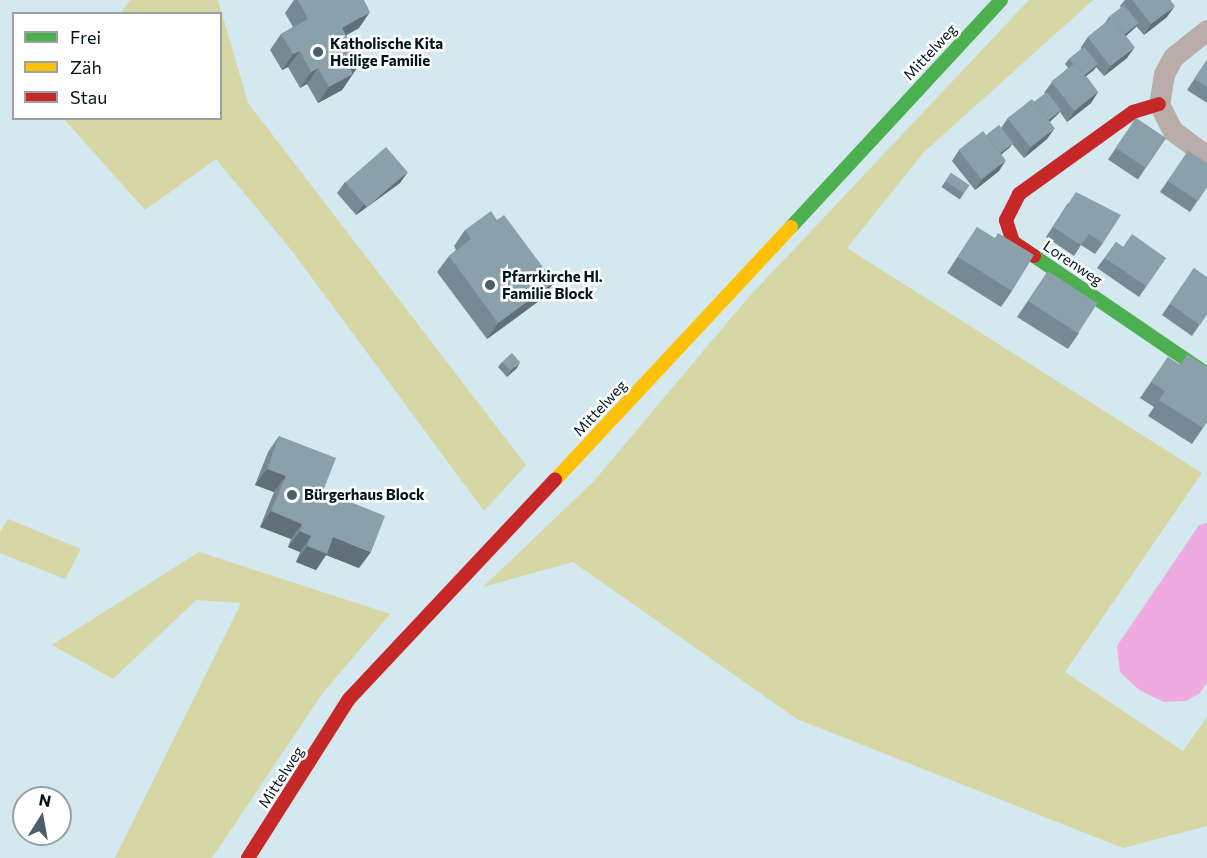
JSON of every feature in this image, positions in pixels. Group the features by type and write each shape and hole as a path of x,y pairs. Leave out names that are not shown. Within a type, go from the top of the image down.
{"main road":[{"name":"Mittelweg","path":"248,858 349,699 377,665 574,460 1001,0"},
{"name":"Lorenweg","path":"1159,104 1133,112 1088,141 1019,194 1006,220 1013,242 1207,374"}],"street":[{"path":"1207,30 1173,57 1164,74 1159,104 1173,131 1207,156"}],"green space":[{"path":"130,0 218,0 221,12 122,12"},
{"path":"1029,0 1093,0 924,152 847,248 1202,473 1065,672 1183,751 1207,717 1207,826 1123,848 797,719 573,562 483,587 594,481 747,299"},
{"path":"222,14 248,103 526,465 484,511 292,251 216,159 145,210 65,120 222,120"},
{"path":"8,519 81,549 65,579 0,553 0,532"},
{"path":"199,552 390,614 322,694 212,858 115,858 241,603 196,600 113,679 52,645"}],"shaded area":[{"path":"1207,523 1207,682 1200,693 1186,701 1164,702 1139,690 1120,672 1117,646 1199,525"}],"building":[{"path":"298,0 364,0 370,12 342,28 361,62 350,68 353,74 329,87 318,68 311,72 300,51 293,54 281,34 308,19"},
{"path":"1132,0 1170,0 1175,6 1151,24"},
{"path":"1124,5 1139,23 1125,34 1109,17"},
{"path":"1112,18 1135,47 1110,66 1088,37"},
{"path":"1084,47 1098,64 1085,75 1069,59"},
{"path":"1207,60 1207,87 1194,79"},
{"path":"1075,63 1098,92 1074,111 1051,81"},
{"path":"1047,92 1061,110 1049,120 1034,102"},
{"path":"1032,99 1055,128 1030,147 1008,118"},
{"path":"1136,118 1166,138 1146,168 1116,148"},
{"path":"999,125 1013,143 1001,153 986,135"},
{"path":"983,131 1006,160 981,179 959,150"},
{"path":"386,147 408,172 367,207 345,182"},
{"path":"1188,151 1207,163 1207,187 1198,201 1168,181"},
{"path":"951,173 969,185 964,194 945,181"},
{"path":"1076,192 1121,215 1103,243 1089,234 1081,245 1053,227"},
{"name":"Pfarrkirche Hl. Familie Block","path":"491,211 497,220 504,215 554,282 498,323 449,256 471,239 465,230"},
{"path":"977,227 995,238 998,233 1034,255 1012,291 958,257"},
{"path":"1132,234 1166,258 1146,286 1105,258 1116,242 1123,247"},
{"path":"1194,268 1207,277 1207,314 1200,325 1170,304"},
{"path":"1048,271 1097,303 1078,333 1028,301"},
{"path":"512,353 520,362 510,371 502,362"},
{"path":"1187,354 1207,367 1207,422 1203,428 1159,400 1165,391 1151,382 1168,357 1180,366"},
{"path":"279,436 336,458 323,491 385,516 371,552 333,537 327,554 307,546 311,536 300,531 302,524 271,511 286,476 267,469"}],"traffic: fast":[{"path":"791,227 1001,0"},
{"path":"1034,256 1207,374"}],"traffic: slow":[{"path":"555,480 791,227"}],"traffic: jam":[{"path":"1034,256 1013,242 1006,220 1019,194 1133,112 1159,104"},
{"path":"248,858 349,699 555,480"}],"place":[{"name":"Katholische Kita Heilige Familie","path":"318,52"},
{"name":"Pfarrkirche Hl. Familie Block","path":"490,285"},
{"name":"Bürgerhaus Block","path":"292,495"}]}
